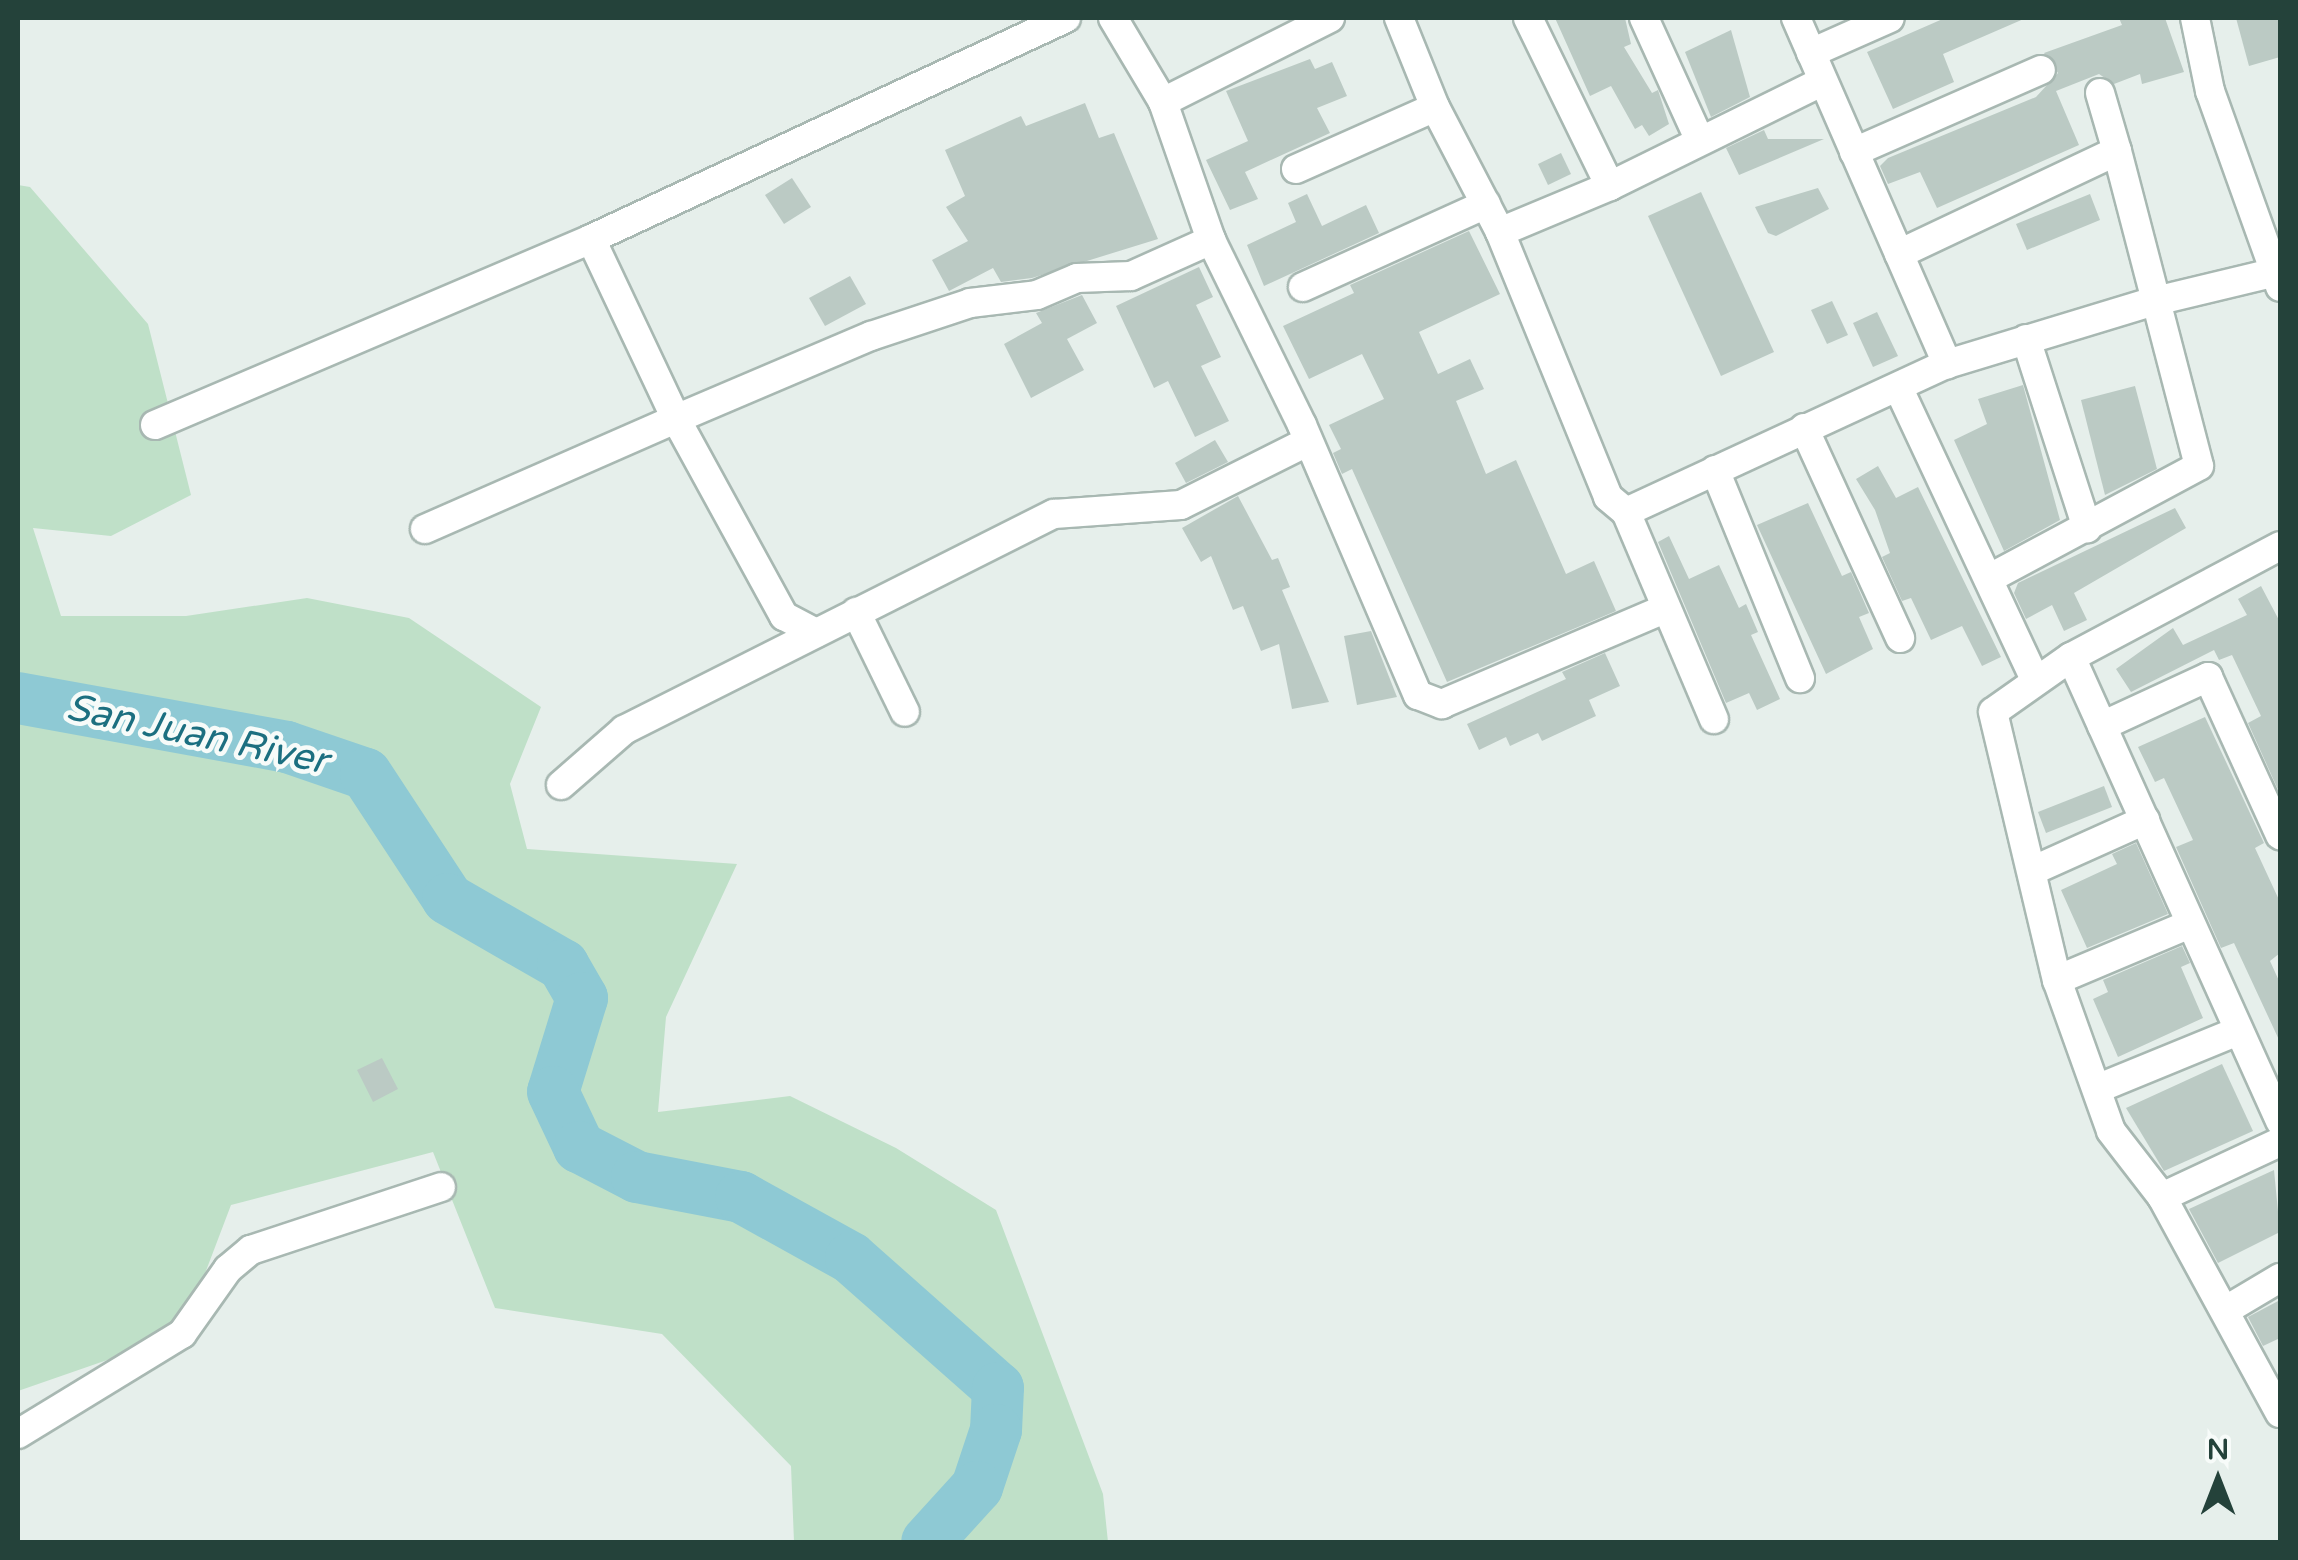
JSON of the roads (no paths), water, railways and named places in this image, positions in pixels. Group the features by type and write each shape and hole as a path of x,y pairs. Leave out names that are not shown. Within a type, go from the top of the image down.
{"street":[{"path":"155,426 590,240 1066,18"},
{"path":"1113,18 1163,102 1211,240 1307,442 1418,696 1428,703 1442,704 1662,610"},
{"path":"1163,102 1330,18"},
{"path":"1400,18 1435,107 1500,232 1608,497 1626,512 1662,610 1714,719"},
{"path":"1528,18 1610,186"},
{"path":"1644,18 1700,141"},
{"path":"1796,18 1947,364"},
{"path":"1811,53 1890,18"},
{"path":"1626,512 1947,364 2154,301 2278,280 2210,91 2196,18"},
{"path":"1854,152 2041,70"},
{"path":"1500,232 1610,186 1823,81"},
{"path":"1988,580 2199,466 2100,93"},
{"path":"1296,170 1435,107"},
{"path":"1899,254 2117,151"},
{"path":"1303,287 1486,204"},
{"path":"590,240 676,419 784,616 816,633"},
{"path":"424,529 871,336 970,302 1037,295 1078,278 1131,276 1211,240"},
{"path":"2026,340 2087,528"},
{"path":"1898,386 2035,680"},
{"path":"1804,428 1900,638"},
{"path":"561,785 624,730 1054,514 1181,505 1307,442"},
{"path":"1715,470 1800,678"},
{"path":"2280,546 2071,656 1994,712 2057,980 2112,1131 2162,1197 2280,1413"},
{"path":"856,612 905,712"},
{"path":"2071,656 2280,1121"},
{"path":"2102,726 2208,677 2280,835"},
{"path":"2034,870 2145,820"},
{"path":"2057,980 2190,924"},
{"path":"2099,1088 2238,1030"},
{"path":"2162,1197 2280,1142"},
{"path":"18,1434 182,1334 228,1269 251,1250 441,1187"},
{"path":"2226,1310 2280,1278"}],"waterway":[{"name":"San Juan River","path":"18,698 287,747 366,774 448,899 563,965 582,998 553,1092 579,1147 637,1177 741,1197 851,1258 998,1388 996,1430 977,1487 927,1542"}]}
